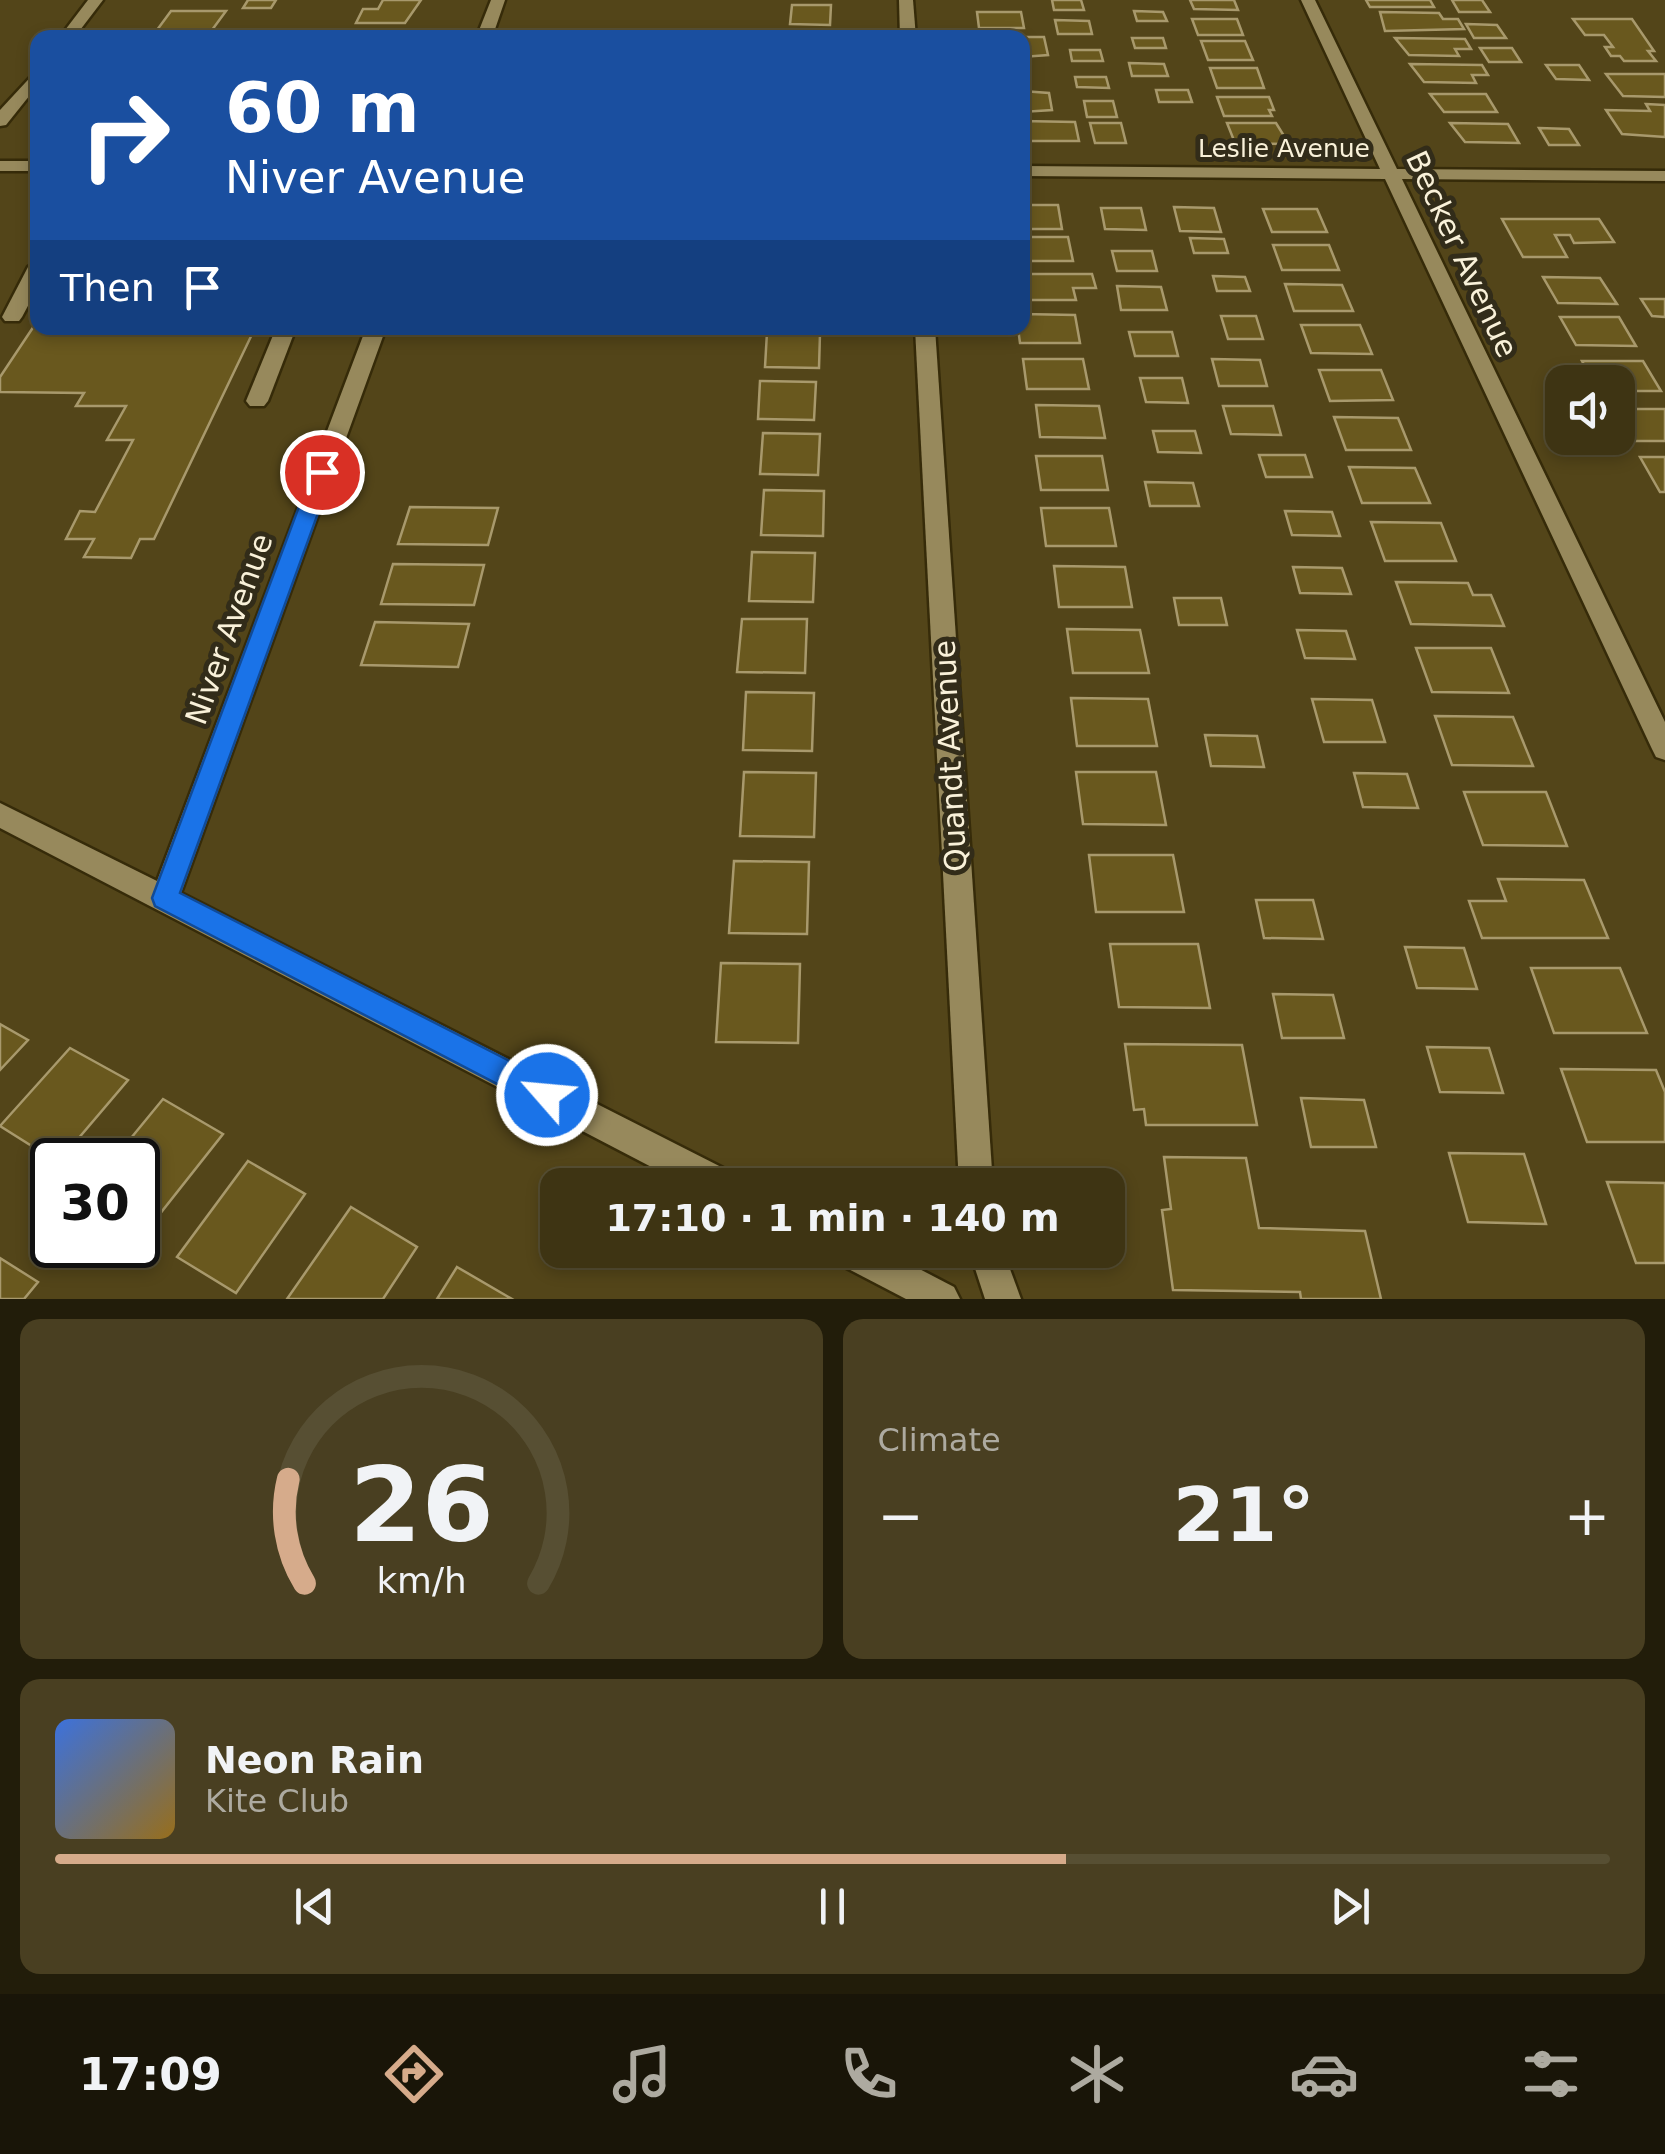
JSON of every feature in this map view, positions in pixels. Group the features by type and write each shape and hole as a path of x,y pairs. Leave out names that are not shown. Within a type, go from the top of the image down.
{"street":[{"path":"72,30 96,0"},
{"path":"487,30 498,0"},
{"path":"906,0 908,30"},
{"name":"Becker Avenue","path":"1308,0 1665,749"},
{"path":"0,121 30,84"},
{"path":"0,166 30,166"},
{"name":"Leslie Avenue","path":"1030,171 1665,176"},
{"path":"12,316 30,282"},
{"path":"257,401 283,335"},
{"name":"Niver Avenue","path":"165,898 373,335"},
{"name":"Quandt Avenue","path":"924,335 975,1168"},
{"path":"0,814 688,1168"},
{"path":"881,1268 942,1299"},
{"path":"993,1268 1004,1299"}],"building":[{"path":"248,0 276,0 271,8 243,8"},
{"path":"383,0 421,0 405,23 356,23 363,9 378,9"},
{"path":"1052,0 1081,0 1084,10 1054,10"},
{"path":"1190,0 1234,0 1238,10 1194,9"},
{"path":"1366,0 1430,0 1434,7 1370,7"},
{"path":"1452,0 1482,0 1490,12 1459,12"},
{"path":"792,5 831,5 830,25 790,24"},
{"path":"171,11 226,11 212,30 157,30"},
{"path":"1134,11 1163,12 1167,21 1137,21"},
{"path":"977,12 1021,12 1024,28 979,28"},
{"path":"1380,12 1439,13 1443,19 1458,19 1464,29 1385,31"},
{"path":"1192,19 1237,19 1243,35 1198,35"},
{"path":"1573,19 1632,19 1654,51 1648,51 1656,61 1624,61 1620,56 1611,56 1605,47 1613,47 1604,35 1585,35"},
{"path":"1055,20 1089,21 1092,34 1058,34"},
{"path":"1466,24 1497,25 1506,38 1474,38"},
{"path":"1030,37 1044,37 1048,55 1030,56"},
{"path":"1132,38 1163,38 1166,48 1135,48"},
{"path":"1395,38 1465,39 1471,49 1455,49 1459,56 1409,55"},
{"path":"1201,41 1245,41 1253,60 1208,60"},
{"path":"1480,48 1512,48 1521,62 1489,62"},
{"path":"1070,50 1100,50 1103,61 1072,61"},
{"path":"1129,63 1164,64 1168,76 1132,76"},
{"path":"1410,64 1482,65 1488,75 1472,75 1476,83 1424,82"},
{"path":"1546,65 1579,65 1589,80 1556,79"},
{"path":"1210,68 1257,68 1264,88 1217,88"},
{"path":"1606,74 1665,74 1665,97 1623,96"},
{"path":"1075,77 1106,77 1109,88 1077,87"},
{"path":"1156,90 1188,90 1192,102 1159,102"},
{"path":"1030,92 1049,93 1052,110 1030,111"},
{"path":"1430,94 1486,94 1497,112 1444,112"},
{"path":"1217,97 1269,97 1274,110 1269,110 1272,116 1224,116"},
{"path":"1084,101 1113,101 1117,117 1087,117"},
{"path":"1646,104 1665,105 1665,137 1622,134 1606,110 1650,111"},
{"path":"1030,121 1075,122 1079,141 1030,141"},
{"path":"1090,123 1121,123 1126,143 1095,143"},
{"path":"1227,123 1276,123 1289,144 1235,143"},
{"path":"1450,123 1508,124 1519,143 1465,142"},
{"path":"1539,128 1569,129 1579,145 1549,145"},
{"path":"1030,205 1058,205 1062,229 1030,229"},
{"path":"1174,207 1214,208 1221,232 1180,231"},
{"path":"1101,208 1141,208 1146,230 1105,229"},
{"path":"1263,209 1317,209 1327,232 1272,232"},
{"path":"1502,219 1599,219 1614,242 1574,243 1570,235 1555,235 1567,257 1523,257"},
{"path":"1030,237 1068,237 1073,261 1030,261"},
{"path":"1190,238 1224,239 1228,253 1194,253"},
{"path":"1273,245 1329,245 1339,270 1282,270"},
{"path":"1112,251 1152,251 1157,271 1117,271"},
{"path":"1030,274 1092,274 1096,288 1073,288 1076,300 1030,300"},
{"path":"1213,276 1245,277 1250,291 1217,291"},
{"path":"1543,277 1600,278 1617,304 1558,303"},
{"path":"1285,284 1342,285 1353,311 1294,311"},
{"path":"1117,286 1161,287 1167,310 1121,310"},
{"path":"1641,299 1665,299 1665,317 1652,316"},
{"path":"1030,314 1075,315 1080,343 1020,343 1019,335 1030,335"},
{"path":"1221,316 1256,316 1263,339 1228,339"},
{"path":"1560,317 1619,317 1636,346 1576,345"},
{"path":"1301,325 1360,325 1372,354 1311,353"},
{"path":"30,332 252,335 154,539 140,539 131,558 84,557 94,539 66,539 80,511 95,512 133,440 107,440 126,406 76,406 84,393 0,392 0,377"},
{"path":"1129,332 1172,332 1178,356 1135,356"},
{"path":"767,335 820,335 819,368 765,367"},
{"path":"1023,359 1083,359 1089,389 1027,389"},
{"path":"1212,359 1260,360 1267,386 1219,386"},
{"path":"1582,361 1643,361 1661,391 1635,391 1635,365 1584,365"},
{"path":"1319,370 1381,370 1393,400 1330,401"},
{"path":"1140,378 1182,378 1188,403 1146,402"},
{"path":"760,381 816,382 814,420 758,419"},
{"path":"1036,405 1099,406 1105,438 1040,437"},
{"path":"1223,406 1273,406 1281,435 1231,434"},
{"path":"1635,409 1665,409 1665,441 1635,441"},
{"path":"1334,417 1398,418 1411,450 1346,450"},
{"path":"1153,431 1195,431 1201,453 1158,452"},
{"path":"763,433 820,434 818,475 760,474"},
{"path":"1259,455 1305,455 1312,477 1266,477"},
{"path":"1036,456 1102,456 1108,490 1041,490"},
{"path":"1640,457 1665,457 1665,492 1660,492"},
{"path":"1349,467 1415,468 1430,503 1362,503"},
{"path":"1145,482 1193,483 1199,506 1150,506"},
{"path":"764,490 824,491 823,536 761,535"},
{"path":"410,507 498,508 488,545 398,544"},
{"path":"1041,508 1109,508 1116,546 1046,546"},
{"path":"1285,511 1332,512 1340,536 1292,535"},
{"path":"1371,522 1441,523 1456,561 1385,561"},
{"path":"752,552 815,553 813,602 749,601"},
{"path":"393,564 484,565 474,605 381,604"},
{"path":"1054,566 1125,567 1132,607 1059,607"},
{"path":"1293,567 1342,568 1351,594 1300,593"},
{"path":"1396,582 1468,583 1473,595 1491,595 1504,626 1411,624"},
{"path":"1174,598 1221,598 1227,625 1179,625"},
{"path":"742,619 807,619 805,673 737,672"},
{"path":"375,622 469,624 458,667 361,665"},
{"path":"1067,629 1140,630 1149,673 1073,673"},
{"path":"1297,630 1346,631 1355,659 1305,658"},
{"path":"1416,648 1491,648 1509,693 1432,692"},
{"path":"746,692 814,693 812,751 743,750"},
{"path":"1071,698 1148,699 1157,746 1077,746"},
{"path":"1312,699 1372,700 1385,742 1324,742"},
{"path":"1435,716 1513,717 1533,766 1452,765"},
{"path":"1205,735 1257,736 1264,767 1211,766"},
{"path":"744,772 816,773 814,837 740,836"},
{"path":"1076,772 1156,772 1166,825 1083,824"},
{"path":"1354,773 1407,774 1418,808 1363,807"},
{"path":"1464,792 1546,792 1567,846 1483,845"},
{"path":"1089,855 1173,855 1184,912 1096,912"},
{"path":"734,861 809,862 807,934 729,933"},
{"path":"1498,879 1584,880 1608,938 1482,938 1469,901 1506,901"},
{"path":"1256,900 1313,900 1323,939 1264,938"},
{"path":"1110,944 1198,944 1210,1008 1119,1007"},
{"path":"1405,947 1464,948 1477,989 1417,988"},
{"path":"721,963 800,964 798,1043 716,1042"},
{"path":"1531,968 1620,968 1647,1033 1554,1033"},
{"path":"1273,994 1333,995 1344,1038 1282,1038"},
{"path":"0,1024 28,1040 0,1070"},
{"path":"1125,1044 1242,1045 1257,1125 1146,1125 1144,1109 1134,1110"},
{"path":"1427,1047 1489,1048 1503,1093 1440,1092"},
{"path":"70,1048 128,1080 79,1138 30,1138 30,1145 0,1126"},
{"path":"1561,1069 1656,1070 1665,1092 1665,1142 1587,1142"},
{"path":"1301,1098 1364,1100 1376,1147 1311,1147"},
{"path":"163,1099 223,1134 160,1214 160,1138 131,1138"},
{"path":"1449,1153 1524,1154 1546,1224 1468,1222"},
{"path":"1164,1157 1246,1158 1259,1228 1365,1231 1381,1299 1301,1299 1300,1292 1173,1290 1162,1210 1171,1209"},
{"path":"248,1161 305,1194 236,1293 177,1257"},
{"path":"1607,1182 1665,1183 1665,1263 1636,1263"},
{"path":"351,1207 417,1247 383,1299 287,1299"},
{"path":"0,1258 38,1282 24,1299 0,1299"},
{"path":"457,1267 512,1299 437,1299"}],"route":[{"path":"322,472 165,898 547,1095"}]}
